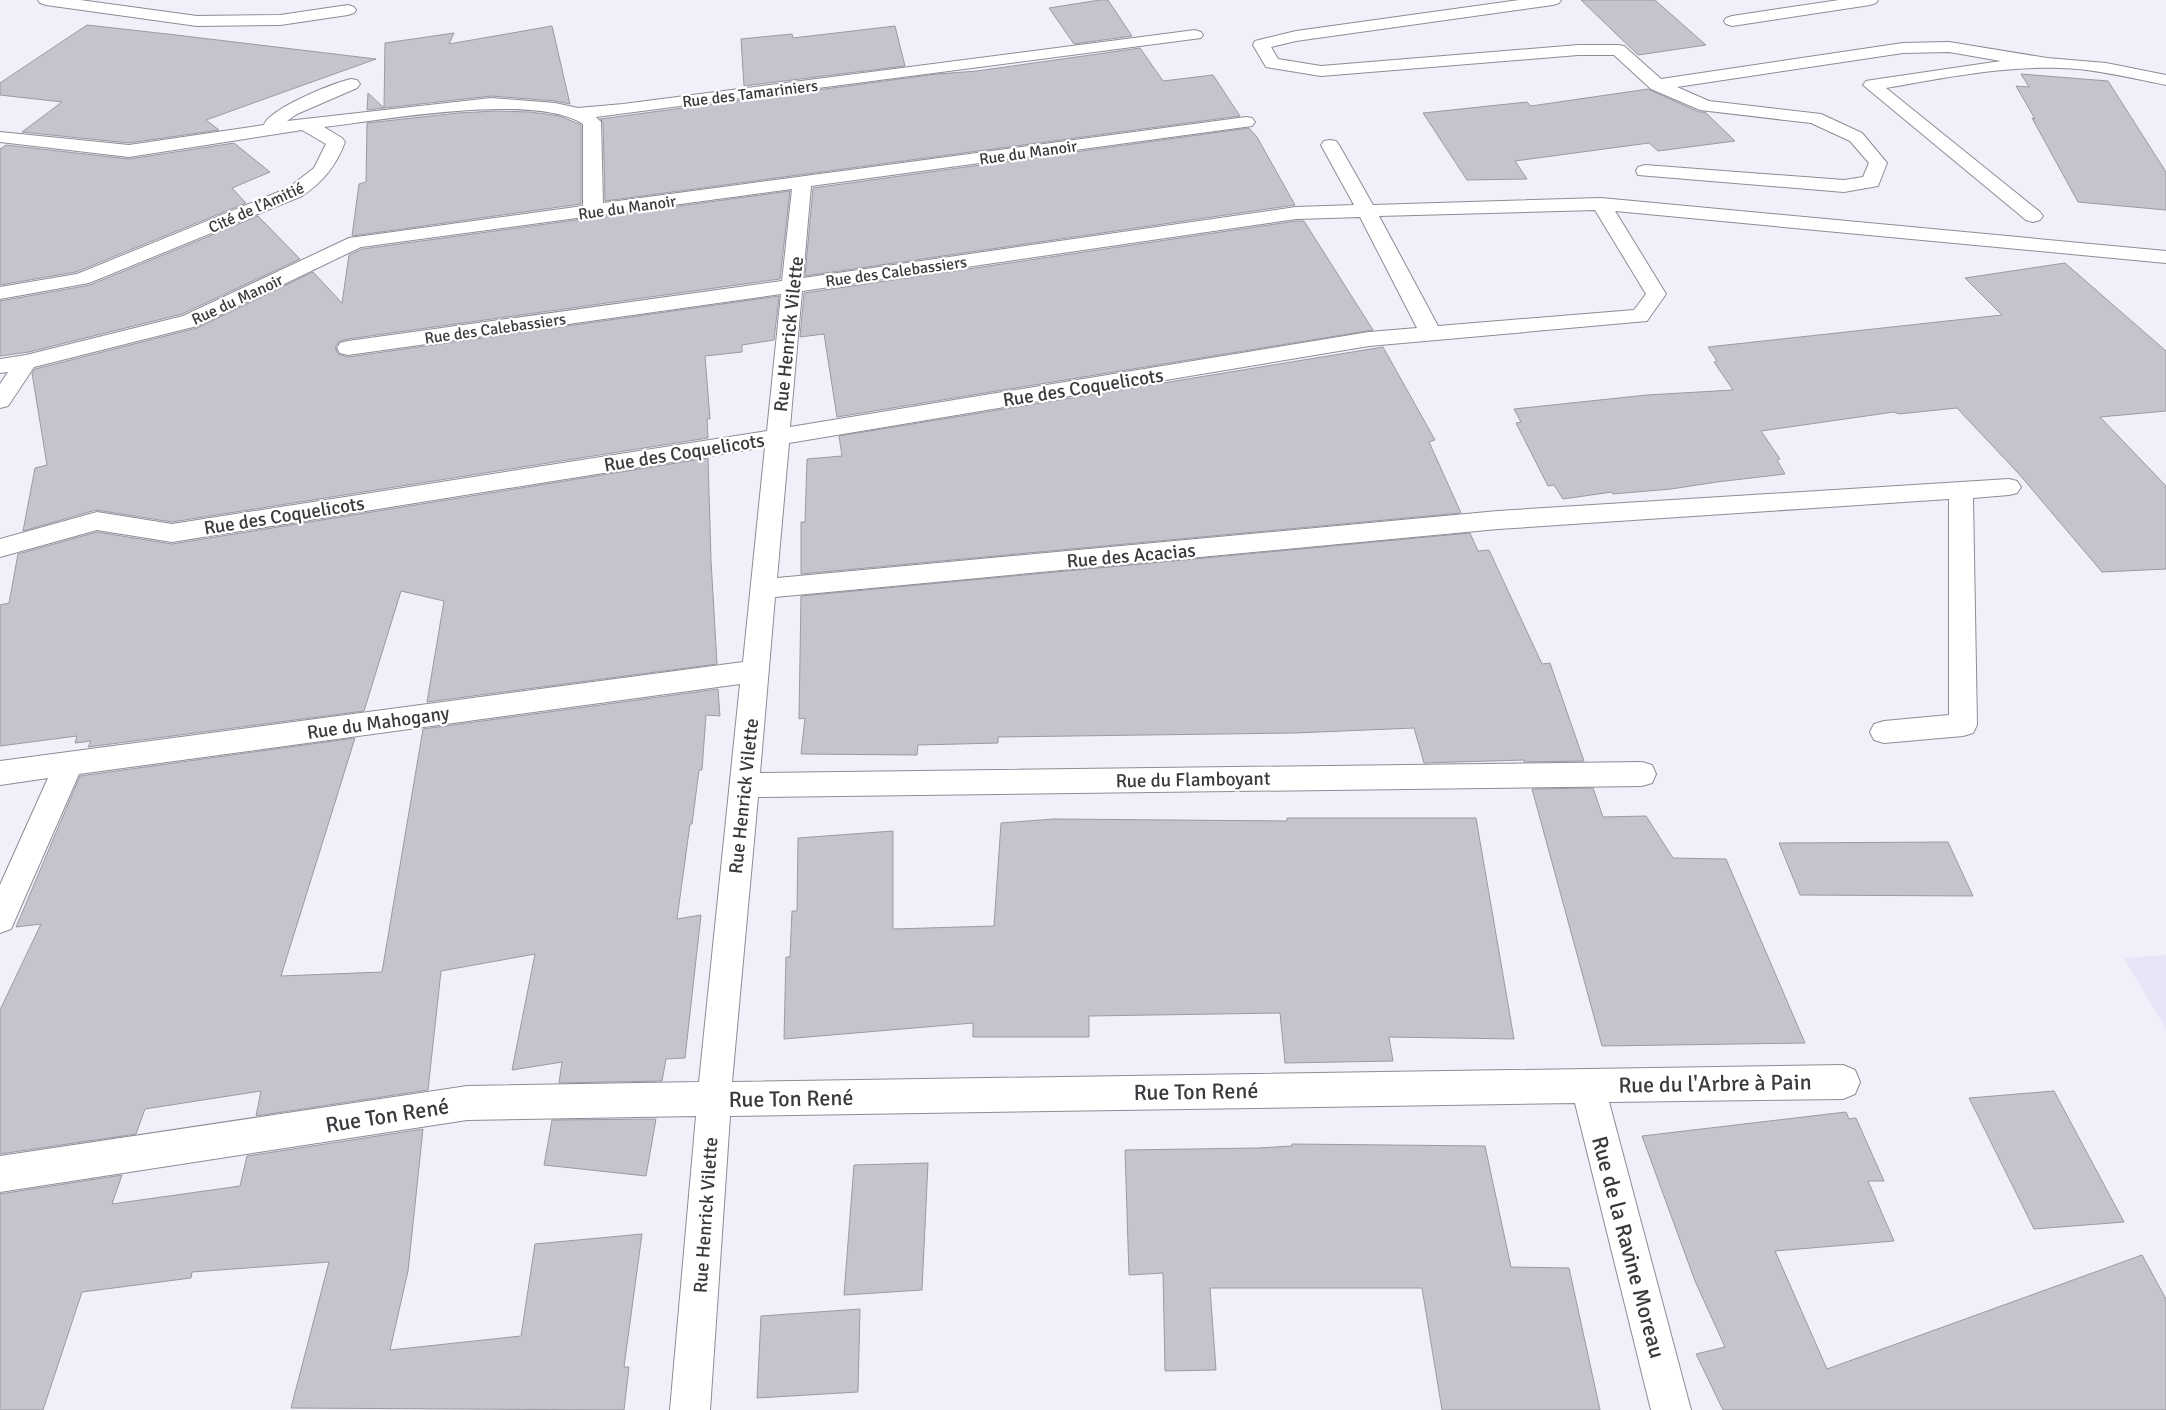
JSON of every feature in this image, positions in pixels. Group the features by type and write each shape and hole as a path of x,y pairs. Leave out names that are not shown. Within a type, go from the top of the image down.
{"street":[{"path":"46,0 196,22 280,20 348,10"},
{"path":"1553,0 1296,36 1261,45 1272,63 1321,71 1578,50 1618,50 1657,85 1706,106 1815,118 1856,137 1878,163 1871,182 1844,186 1645,171"},
{"path":"1732,21 1870,0"},
{"name":"Rue des Tamariniers","path":"305,124 491,103 555,108 578,113 623,109 1195,35"},
{"path":"1657,85 1903,48 1949,47 2047,63 2098,67 2166,80"},
{"path":"2033,216 1872,85 1989,67 2047,63"},
{"path":"265,130 291,110 351,84"},
{"path":"578,113 592,122 593,211"},
{"name":"Rue du Manoir","path":"26,362 190,322 356,242 1246,122"},
{"path":"0,137 129,151 305,124"},
{"name":"Cité de l’Amitié","path":"0,293 82,279 295,192 318,176 330,159 336,142 305,124"},
{"path":"1330,145 1367,211 1431,334"},
{"name":"Rue Henrick Vilette","path":"690,1410 714,1099 802,183"},
{"name":"Rue des Calebassiers","path":"348,348 1296,213 1601,204 2166,257"},
{"name":"Rue des Coquelicots","path":"0,548 97,521 172,533 778,437 1369,339 1640,316 1656,294 1601,204"},
{"path":"0,366 26,362"},
{"path":"0,401 26,362"},
{"name":"Rue des Acacias","path":"763,590 1498,520 2009,487"},
{"path":"1884,732 1963,726 1960,490"},
{"name":"Rue du Mahogany","path":"0,773 755,671"},
{"path":"0,919 69,764"},
{"name":"Rue du Flamboyant","path":"744,785 1642,774"},
{"name":"Rue du l'Arbre à Pain","path":"1587,1085 1844,1082"},
{"name":"Rue Ton René","path":"0,1174 468,1103 1587,1085"},
{"name":"Rue de la Ravine Moreau","path":"1587,1085 1671,1410"}],"shaded area":[{"path":"2166,955 2166,1029 2124,958"}],"building":[{"path":"1108,0 1132,36 1074,44 1049,8"},
{"path":"1581,0 1655,0 1706,45 1638,55"},
{"path":"87,25 376,59 206,120 219,130 129,143 22,132 62,102 0,95 0,83"},
{"path":"552,26 570,104 491,96 367,110 368,93 384,108 385,43 454,33 449,44"},
{"path":"895,26 905,66 744,86 741,39 792,34 793,38"},
{"path":"1140,48 1163,81 1213,75 1240,116 605,201 603,122 600,119 937,74 977,71"},
{"path":"2021,74 2108,81 2166,172 2166,210 2078,202 2016,86 2029,87"},
{"path":"1648,89 1699,112 1705,112 1735,141 1658,151 1649,143 1515,161 1527,179 1467,180 1423,113 1527,102 1531,106"},
{"path":"495,111 530,112 560,116 581,125 581,204 352,236 359,184 366,182 367,123"},
{"path":"1249,128 1257,137 1295,205 805,276 813,188"},
{"path":"234,143 270,172 232,188 246,203 76,272 0,285 0,149 6,145 129,159"},
{"path":"790,191 780,279 348,339 340,341 335,347 338,354 348,357 779,296 774,340 742,345 742,352 705,356 710,419 707,419 708,438 172,522 96,510 23,531 35,468 47,465 32,373 35,369 197,328 313,272 342,303 349,255 362,249"},
{"path":"258,216 300,259 182,314 29,352 0,356 0,301 90,285"},
{"path":"1304,221 1373,330 837,417 824,334 800,337 804,293"},
{"path":"2065,263 2166,351 2166,411 2100,417 2166,486 2166,569 2102,572 2019,474 1957,408 1899,414 1894,412 1761,431 1780,459 1777,460 1785,474 1671,489 1613,494 1612,492 1563,499 1554,485 1548,486 1516,423 1521,422 1514,409 1647,395 1733,390 1714,362 1717,361 1708,347 2002,315 1965,278"},
{"path":"1383,347 1435,440 1429,442 1461,513 801,574 801,522 805,522 807,459 842,456 839,436"},
{"path":"708,458 717,664 427,702 444,601 401,591 364,711 88,747 91,741 75,743 77,736 0,746 0,605 9,603 18,554 97,532 172,544"},
{"path":"1470,533 1478,551 1489,550 1542,664 1550,663 1584,761 1524,762 1524,760 1424,763 1414,728 1295,733 998,737 998,743 918,745 917,755 801,754 805,718 799,719 801,596"},
{"path":"718,689 720,716 706,715 702,770 699,770 677,919 701,915 685,1058 666,1059 662,1081 559,1083 562,1062 512,1070 535,954 441,971 428,1090 256,1116 261,1091 145,1109 136,1134 0,1154 0,1010 41,924 16,927 80,776 355,738 281,976 382,972 423,729"},
{"path":"1593,788 1603,817 1646,816 1673,858 1726,859 1805,1043 1602,1046 1532,789"},
{"path":"1287,818 1476,818 1514,1039 1389,1037 1393,1061 1285,1063 1280,1013 1089,1016 1089,1037 973,1037 973,1023 784,1039 786,957 790,957 792,911 797,911 798,838 893,831 893,929 994,926 1001,823 1054,819 1287,821"},
{"path":"1948,842 1973,896 1800,895 1779,843"},
{"path":"2054,1091 2124,1222 2034,1229 1969,1098"},
{"path":"1846,1112 1849,1119 1856,1118 1884,1181 1868,1181 1894,1241 1775,1251 1827,1369 2142,1255 2166,1299 2166,1410 1723,1410 1696,1354 1725,1347 1695,1281 1642,1136"},
{"path":"656,1119 646,1176 544,1165 552,1120"},
{"path":"423,1129 408,1271 390,1350 521,1336 535,1244 642,1234 624,1367 629,1367 624,1410 291,1408 329,1262 192,1272 191,1278 82,1292 43,1410 0,1410 0,1194 122,1175 112,1204 240,1186 247,1156"},
{"path":"1292,1144 1485,1146 1511,1267 1569,1268 1600,1410 1442,1410 1422,1288 1210,1288 1216,1370 1165,1371 1163,1273 1129,1275 1125,1150 1258,1148 1292,1146"},
{"path":"928,1163 922,1290 844,1295 854,1165"},
{"path":"860,1309 858,1392 757,1398 761,1316"}]}
